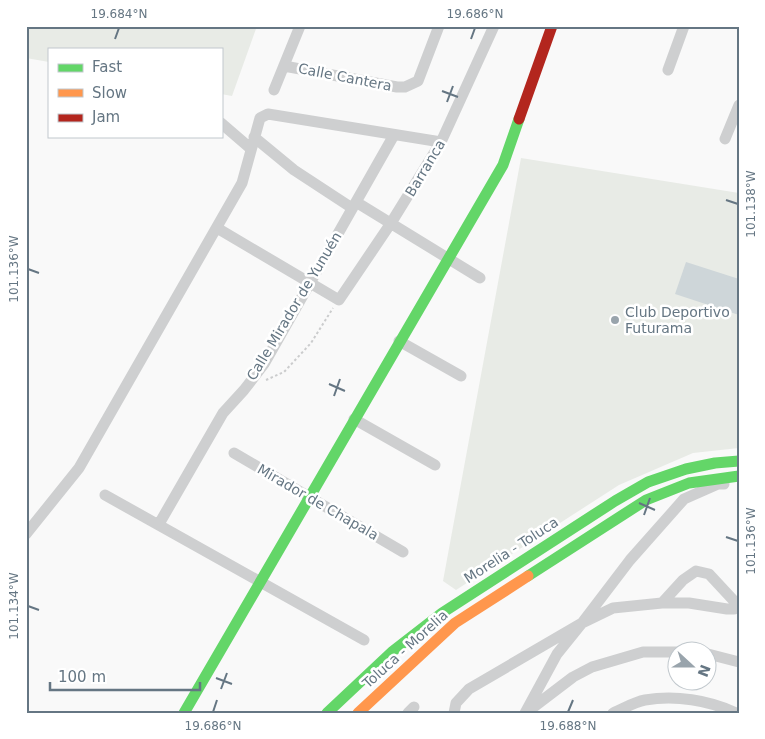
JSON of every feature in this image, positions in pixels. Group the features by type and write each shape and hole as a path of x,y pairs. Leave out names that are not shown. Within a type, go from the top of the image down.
{"main road":[{"path":"184,713 261,584 399,340 503,165 552,26"},
{"name":"Morelia - Toluca","path":"327,713 393,651 442,612 622,497 648,482 686,469 739,461"},
{"name":"Toluca - Morelia","path":"358,713 455,623 618,517 646,500 689,483 739,476"},
{"path":"336,713 357,694 393,651"}],"street":[{"path":"274,90 300,26"},
{"name":"Calle Cantera","path":"284,66 397,88 406,87 418,81 439,26"},
{"name":"Barranca","path":"339,300 391,223 441,142 494,26"},
{"path":"668,70 684,26"},
{"path":"726,139 739,105"},
{"path":"26,534 79,468 242,183 260,118 268,114 441,142"},
{"path":"222,124 294,170 354,205 391,223 480,278"},
{"name":"Calle Mirador de Yunuén","path":"159,524 223,413 264,364 394,135"},
{"path":"216,228 339,300"},
{"path":"399,340 461,376"},
{"path":"354,419 435,464"},
{"name":"Mirador de Chapala","path":"234,453 403,552"},
{"path":"525,713 557,654 630,560 684,499 718,484 739,483"},
{"path":"105,494 261,584 364,640"},
{"path":"454,713 456,703 469,689 582,623 613,608 662,603 689,603 727,609 734,608 735,602 708,574 696,571 683,580 662,603"},
{"path":"525,713 573,677 592,667 643,652 668,652"},
{"path":"718,657 739,662"},
{"path":"541,681 556,690"},
{"path":"613,713 644,700 686,699 720,705 736,713"}],"path":[{"path":"260,383 284,372 311,343 339,300"}],"shaded area":[{"path":"26,26 257,26 232,96 222,94 222,48 48,48 48,62 26,58"},
{"name":"Club Deportivo Futurama","path":"521,158 739,193 739,448 693,453 619,485 456,590 443,581"},
{"path":"686,262 739,279 739,315 675,294"}],"traffic: fast":[{"path":"184,713 503,165 519,119"},
{"path":"327,713 393,651 442,613 615,501 648,482 686,469 715,463 739,461"},
{"path":"528,576 646,500 689,483 739,476"}],"traffic: slow":[{"path":"358,713 455,623 528,576"}],"traffic: jam":[{"path":"519,119 552,26"}],"place":[{"name":"Club Deportivo Futurama","path":"615,320"}]}
